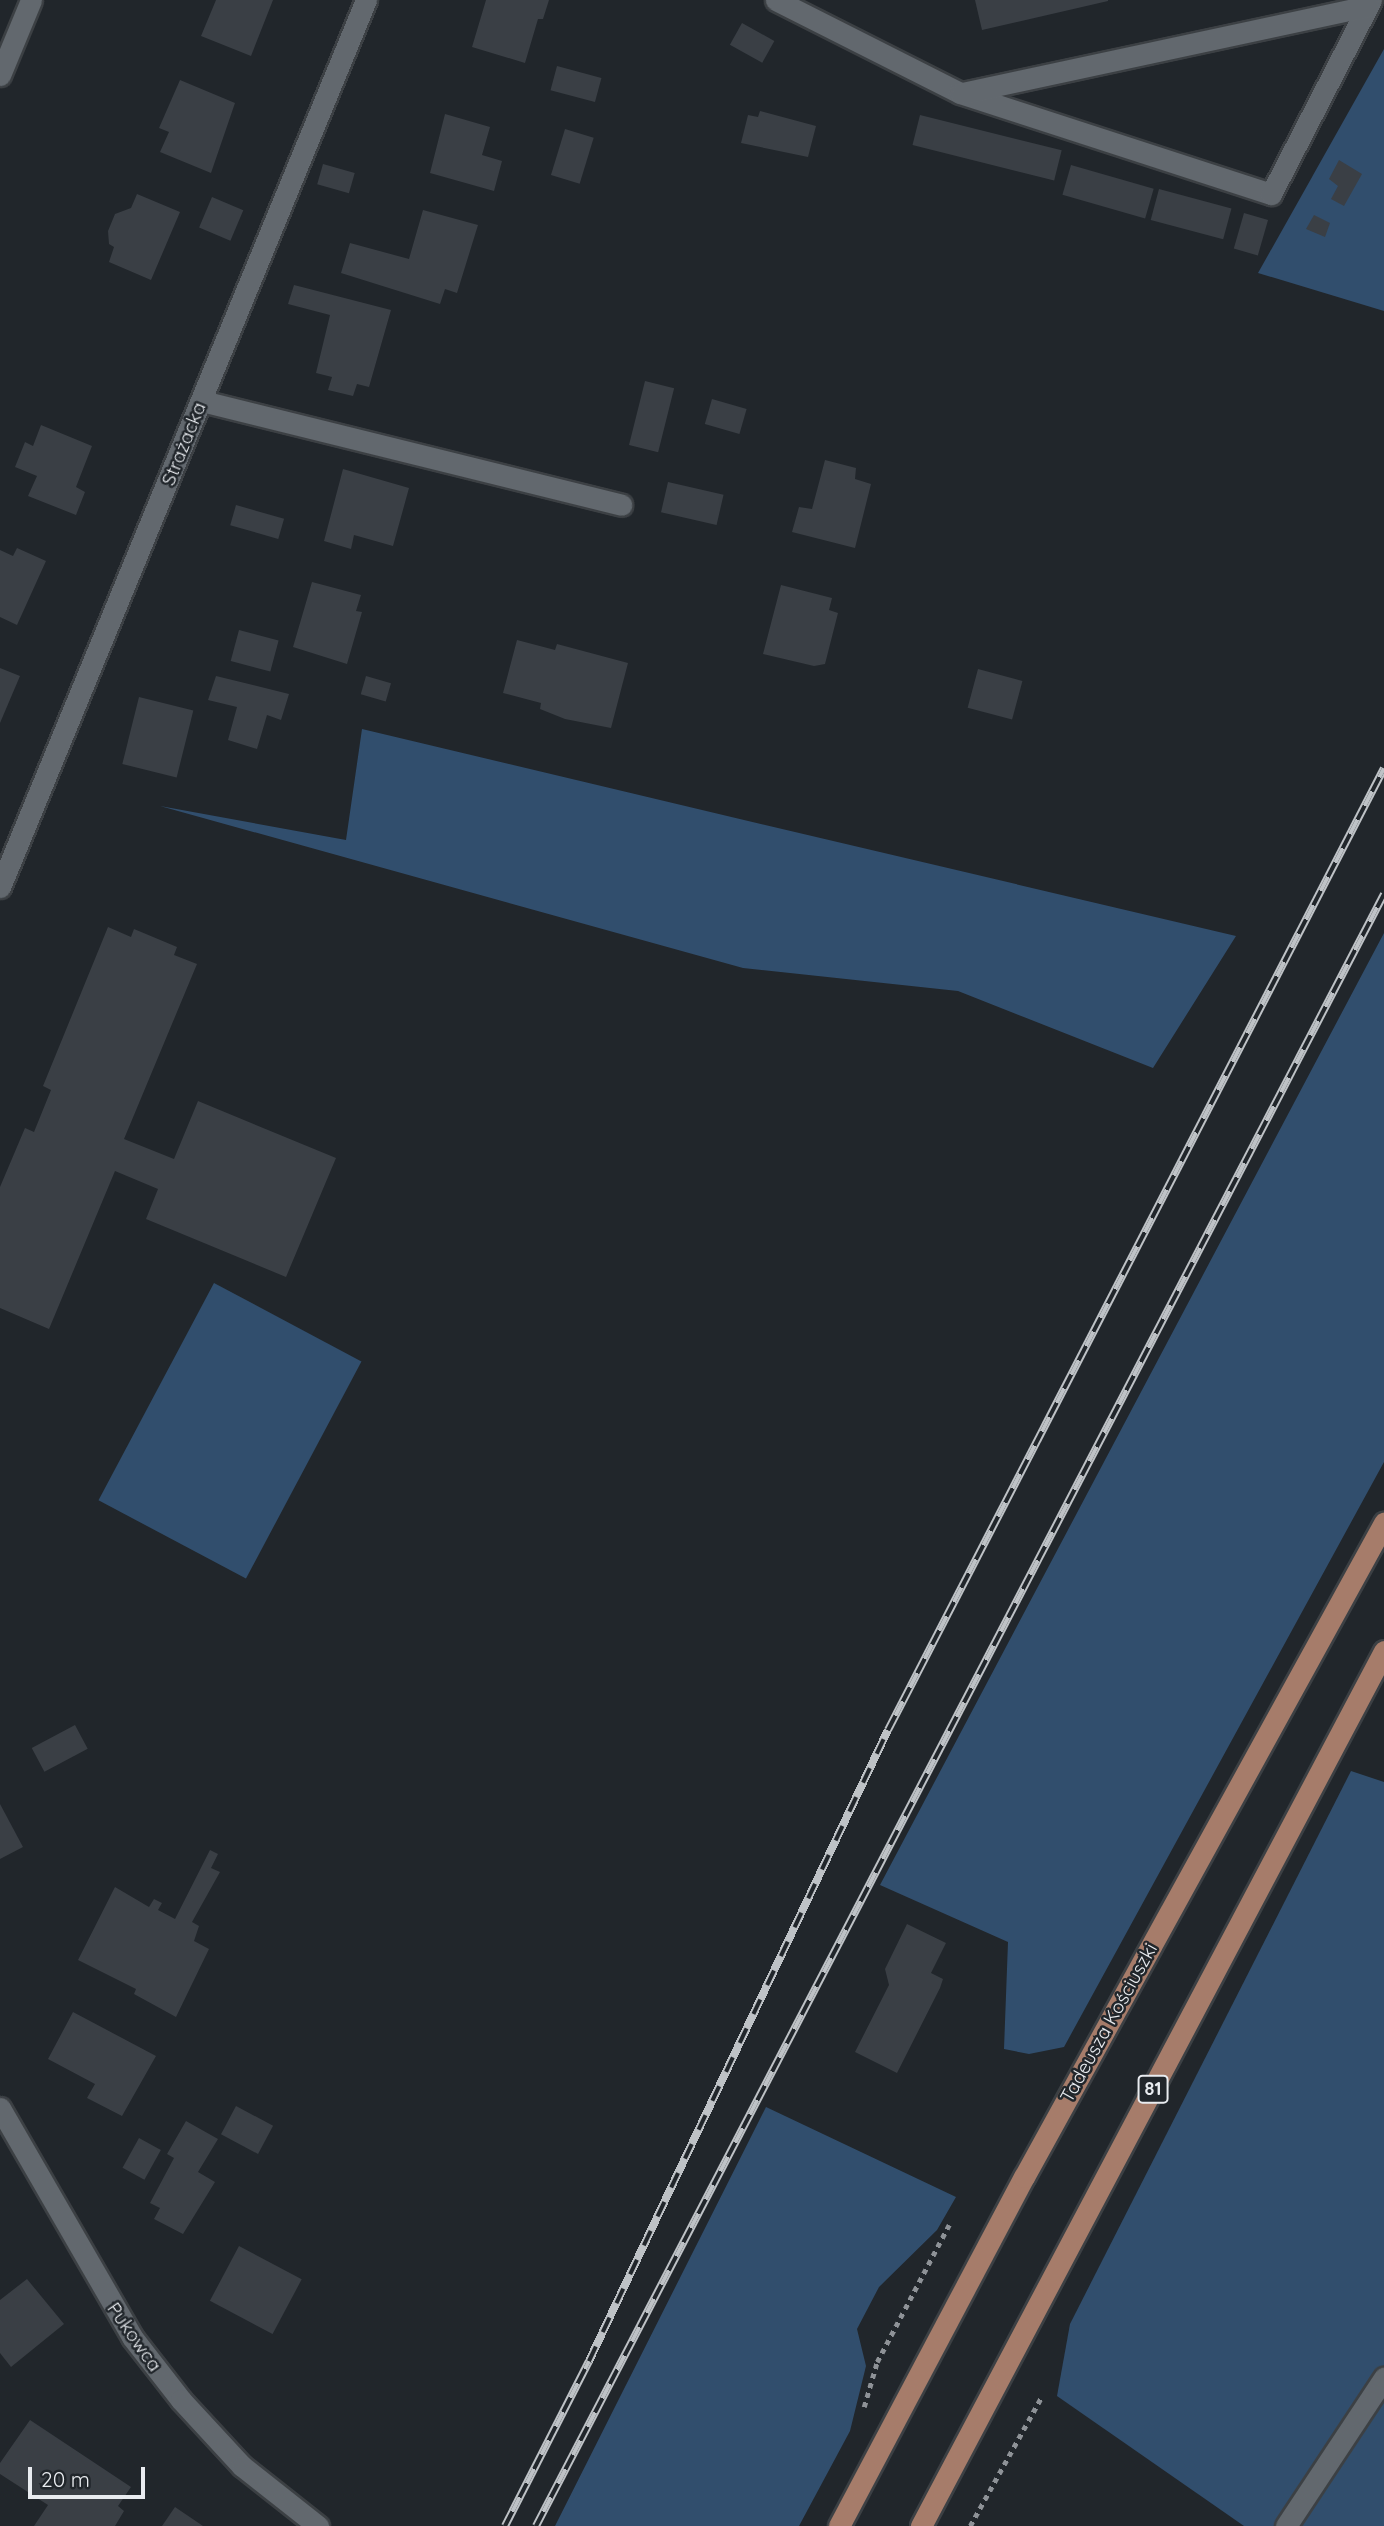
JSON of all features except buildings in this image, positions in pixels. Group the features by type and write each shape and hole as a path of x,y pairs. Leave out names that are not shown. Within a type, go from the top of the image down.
{"main road":[{"name":"Tadeusza Kościuszki","path":"839,2526 1018,2189 1384,1523"},
{"name":"81","path":"921,2526 1384,1651"}],"street":[{"path":"0,75 31,0"},
{"name":"Strażacka","path":"0,887 366,0"},
{"path":"776,0 960,93 1270,194 1370,3"},
{"path":"960,93 1370,3"},
{"path":"202,401 621,505"},
{"name":"Pukowca","path":"0,2108 132,2337 181,2400 242,2466 318,2526"},
{"path":"1286,2526 1384,2378"}],"path":[{"path":"877,2362 949,2225"},
{"path":"970,2526 1042,2396"}],"shaded area":[{"path":"1384,49 1384,311 1258,273"},
{"path":"362,729 1236,936 1153,1068 958,991 743,968 160,806 346,840"},
{"path":"1384,933 1384,1462 1064,2047 1029,2054 1004,2049 1008,1942 880,1885"},
{"path":"214,1283 361,1361 246,1579 99,1500"},
{"path":"1351,1771 1384,1782 1384,2526 1244,2526 1057,2396 1070,2324"},
{"path":"766,2107 956,2197 937,2230 879,2287 857,2329 866,2366 850,2431 799,2526 555,2526"}],"railway":[{"path":"505,2526 589,2361 888,1730 1384,768"},
{"path":"536,2526 1384,894"}]}
